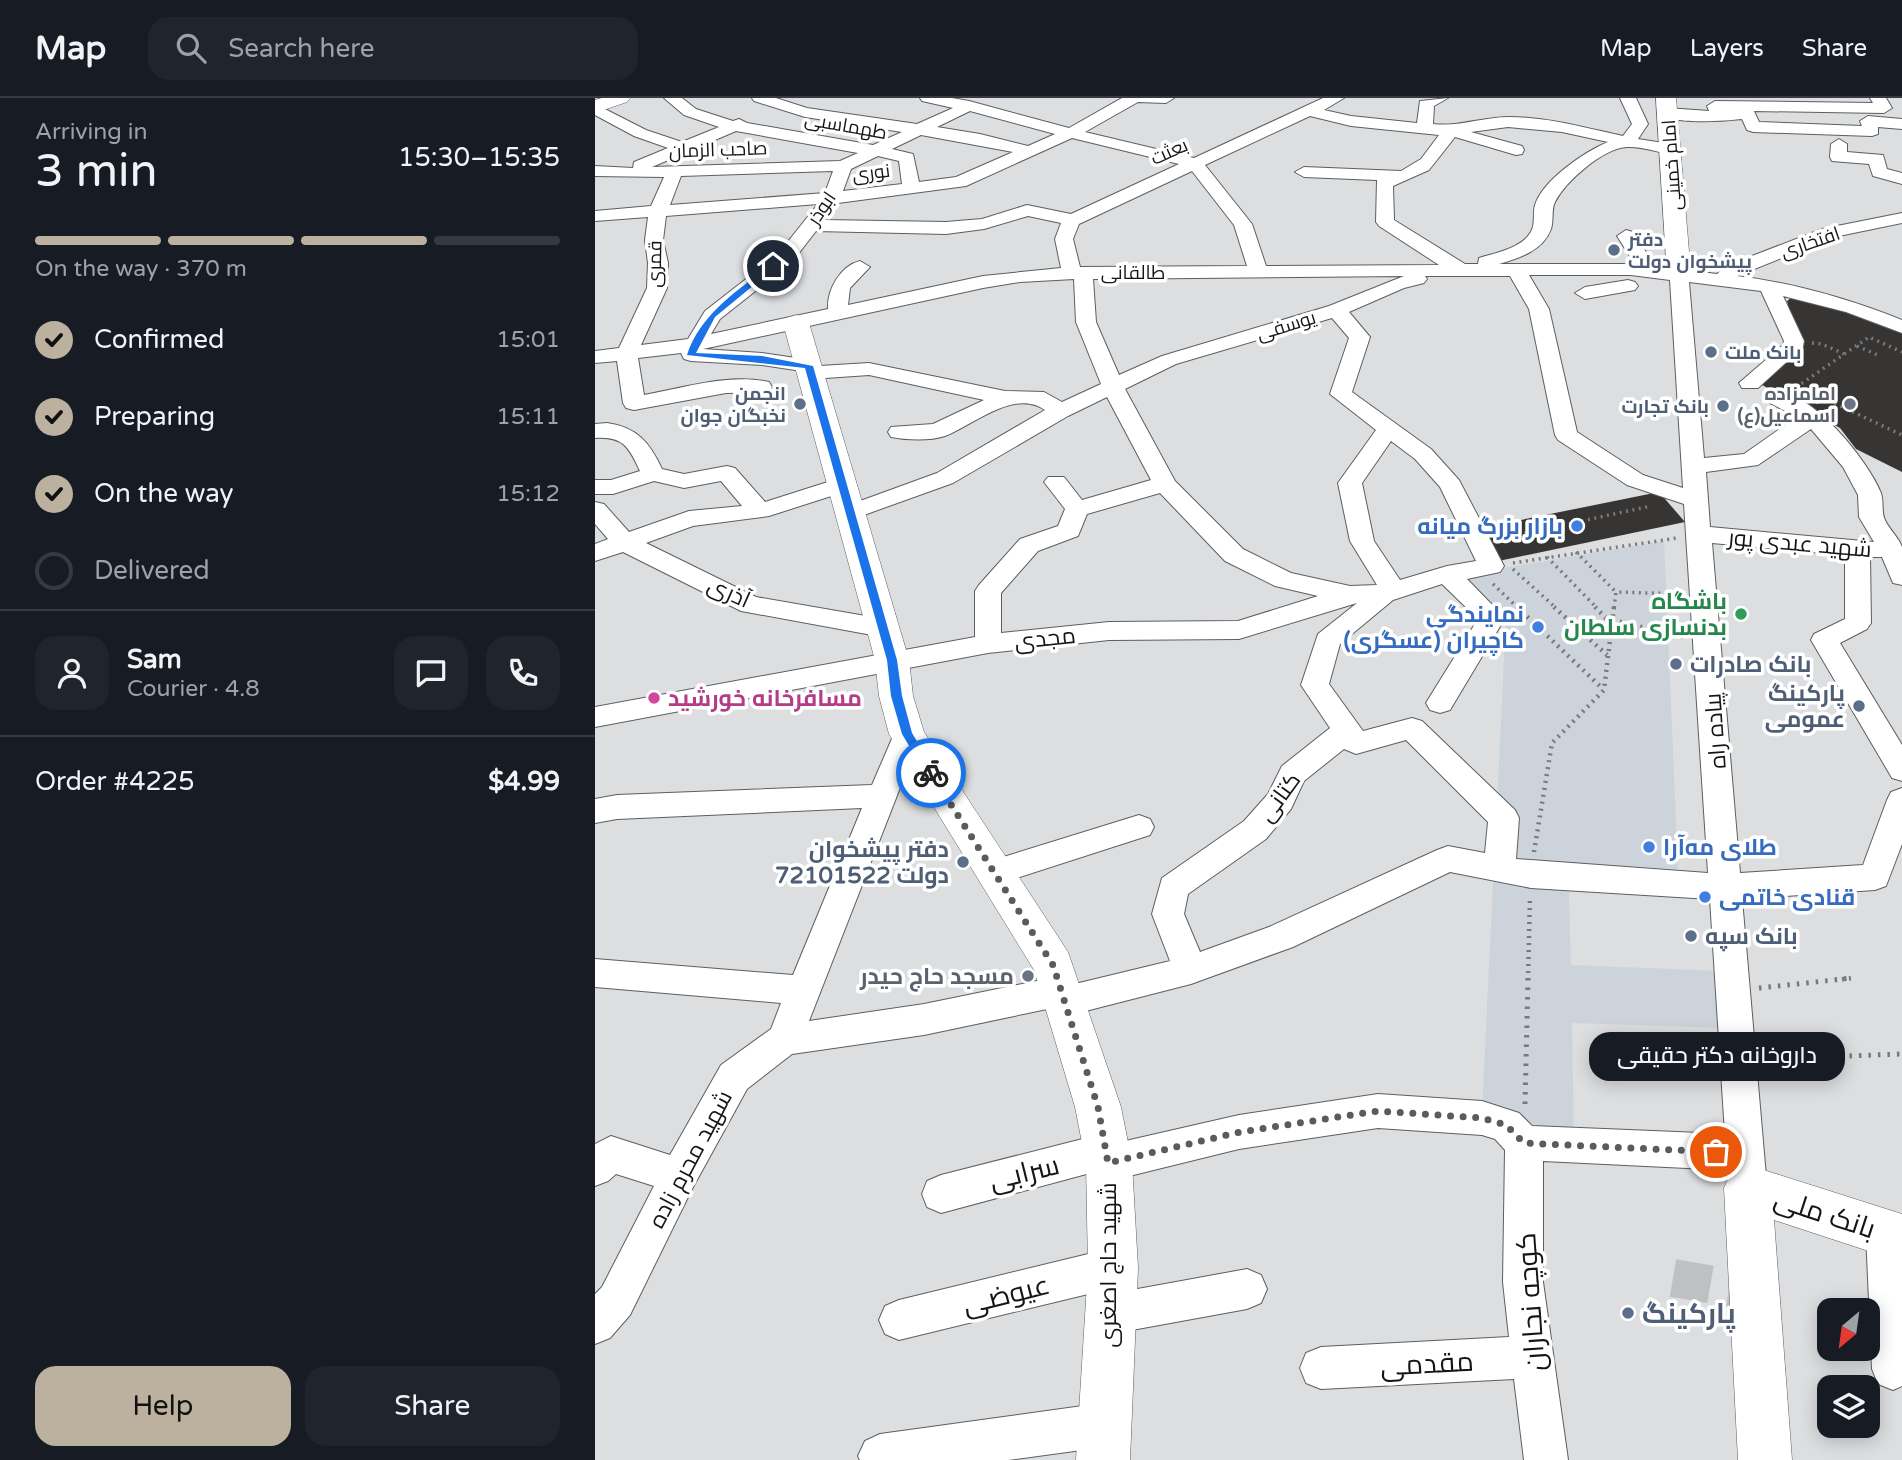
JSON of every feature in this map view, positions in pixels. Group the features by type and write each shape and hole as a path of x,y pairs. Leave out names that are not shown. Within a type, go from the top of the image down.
{"main road":[{"path":"595,108 620,98"},
{"name":"امام خمینی","path":"1667,106 1679,275"},
{"name":"شهید حاج اصغری","path":"796,323 888,644 907,734 1053,965 1098,1107 1107,1157 1113,1268 1103,1442"},
{"path":"1747,1170 1765,1460"},
{"name":"بانک ملی","path":"1747,1170 1894,1236"}],"street":[{"name":"طهماسبی","path":"672,98 690,113 734,126 878,150 907,158 911,188"},
{"path":"760,98 780,106 980,139 1028,151"},
{"path":"624,173 799,98"},
{"path":"928,98 1195,163 1243,224 1258,272"},
{"path":"1097,98 1127,102"},
{"path":"1142,98 1166,98"},
{"name":"بعثت","path":"1073,220 1336,98"},
{"path":"1425,127 1426,104 1440,98"},
{"path":"1628,98 1635,108 1640,124 1628,141 1611,145 1586,157 1572,168 1544,205 1543,225 1532,245 1461,270 1385,222 1384,183 1424,166 1451,131 1501,121 1555,118 1628,141 1643,146 1670,149"},
{"path":"1718,117 1714,106 1884,108 1878,98"},
{"name":"نوری","path":"595,216 832,198 960,182 1071,133 1127,102"},
{"name":"ابوذر","path":"695,344 712,316 785,258 832,198 843,166 969,106"},
{"path":"1667,106 1718,117 1748,114 1753,127 1766,128 1872,131 1868,121 1902,124"},
{"path":"595,108 640,133 684,148"},
{"path":"1310,111 1351,121 1451,131 1516,150"},
{"path":"1839,144 1838,157 1877,159 1879,172 1902,179"},
{"path":"718,169 729,154"},
{"name":"صاحب الزمان","path":"595,172 843,166"},
{"name":"قمری","path":"627,354 657,288 658,263 654,240 658,211 675,171"},
{"path":"1304,172 1401,176"},
{"path":"810,225 946,228 984,224 1027,211 1073,220"},
{"name":"افتخاری","path":"1723,279 1733,270 1829,233 1902,218"},
{"path":"1073,220 1064,230 1062,242 1077,273 1086,322 1113,387 1164,484 1234,555 1283,580 1351,594"},
{"path":"1626,236 1649,271"},
{"path":"839,314 836,297 839,288 860,267"},
{"path":"1585,293 1634,293 1615,269"},
{"name":"طالقانی","path":"595,357 695,344 983,282 1020,276 1077,273 1615,269 1649,271 1769,286 1853,308 1902,327"},
{"name":"یوسفی","path":"595,554 689,519 846,499 945,478 1060,411 1169,360 1336,310 1397,284 1461,270"},
{"path":"1516,270 1539,309 1566,435 1635,480 1697,500"},
{"name":"پیاده راه","path":"1679,275 1747,1170"},
{"path":"1750,383 1793,347 1794,341 1769,286"},
{"path":"1336,310 1360,337 1341,394 1423,454 1451,485 1483,559"},
{"path":"1870,315 1902,313"},
{"path":"695,344 691,355 762,359 810,369 869,369 1005,398 1044,400 1060,411"},
{"path":"627,354 634,403 726,387 761,387"},
{"path":"899,432 937,431 1005,398"},
{"path":"1778,398 1814,417 1864,483 1870,495 1871,517 1897,551 1902,577"},
{"path":"1695,466 1750,460 1814,417"},
{"path":"595,431 609,429 622,432 640,446 653,474"},
{"path":"1388,429 1350,483 1362,541 1389,592 1328,640 1315,685 1356,743 1412,727 1504,818 1499,869"},
{"path":"595,487 613,487 653,474 684,481 727,473 760,511"},
{"path":"1056,482 1077,509"},
{"path":"1077,509 1164,484"},
{"name":"آذری","path":"595,509 624,542 750,605 888,644"},
{"path":"988,644 988,591 1029,545 1069,531 1077,509"},
{"name":"شهید عبدی پور","path":"1699,534 1897,551"},
{"path":"1857,548 1858,623 1824,640 1902,771"},
{"name":"مجدی","path":"595,717 888,644 988,644 1109,631 1239,630 1351,594 1389,592 1447,574 1483,559"},
{"path":"1440,703 1492,618 1447,574"},
{"name":"کتانی","path":"1191,970 1168,914 1173,887 1255,830 1280,801 1291,774 1347,731"},
{"path":"907,734 784,1039 881,1029 1191,970 1281,937 1448,859 1531,875 1726,887 1875,877 1902,800"},
{"path":"595,811 617,807 881,796"},
{"path":"995,872 1139,827"},
{"path":"595,973 802,990"},
{"name":"شهید محرم زاده","path":"595,1323 616,1301 679,1176 734,1077 784,1039"},
{"name":"سرابی","path":"941,1194 1107,1157 1240,1132 1378,1111 1482,1118 1506,1125 1524,1143"},
{"path":"1524,1143 1747,1170"},
{"name":"کوچه نجاران","path":"1524,1143 1523,1282 1546,1460"},
{"path":"595,1168 611,1154 679,1176"},
{"path":"1893,1369 1894,1236"},
{"name":"عیوضی","path":"899,1320 1113,1268"},
{"path":"1110,1314 1247,1289"},
{"name":"مقدمی","path":"1321,1368 1533,1357"},
{"path":"880,1456 1103,1442"}],"path":[{"path":"1902,352 1869,337 1798,386 1902,435"},
{"path":"1794,341 1822,344 1844,354"},
{"path":"1857,345 1880,356"},
{"path":"1604,690 1483,559 1676,501 1697,500"},
{"path":"1608,656 1508,564 1699,534"},
{"path":"1576,552 1616,593 1705,596"},
{"path":"1547,557 1612,622 1708,643"},
{"path":"1524,1143 1531,875 1552,743 1604,690 1616,593"},
{"path":"1733,990 1854,978"},
{"path":"1738,1060 1902,1054"}],"shaded area":[{"name":"بازار بزرگ میانه","path":"1664,541 1678,869 1568,863 1571,965 1721,971 1726,1028 1572,1023 1574,1140 1482,1111 1506,619 1462,575"}],"building":[{"name":"امامزاده اسماعیل(ع)","path":"1794,296 1848,310 1902,331 1902,472 1856,449 1840,428 1755,381 1799,345 1787,301"},
{"name":"بازار بزرگ میانه","path":"1659,492 1685,522 1484,564 1466,531"}],"tunnel":[{"path":"1673,1278 1755,1292"}],"way so far":[{"path":"931,773 1053,965 1098,1107 1108,1163 1240,1132 1378,1111 1482,1118 1506,1125 1524,1143 1716,1152"}],"place":[{"name":"دفتر پیشخوان دولت","path":"1614,250"},
{"name":"بانک ملت","path":"1711,352"},
{"name":"انجمن نخبگان جوان","path":"800,404"},
{"name":"امامزاده اسماعیل(ع)","path":"1850,404"},
{"name":"بانک تجارت","path":"1723,406"},
{"name":"بازار بزرگ میانه","path":"1577,526"},
{"name":"باشگاه بدنسازی سلطان","path":"1741,614"},
{"name":"نمایندگی کاچیران (عسگری)","path":"1538,627"},
{"name":"بانک صادرات","path":"1676,664"},
{"name":"مسافرخانه خورشید","path":"654,698"},
{"name":"پارکینگ عمومی","path":"1859,706"},
{"name":"طلای مه‌آرا","path":"1649,847"},
{"name":"دفتر پیشخوان دولت 72101522","path":"963,862"},
{"name":"قنادی خاتمی","path":"1705,897"},
{"name":"بانک سپه","path":"1691,936"},
{"name":"مسجد حاج حیدر","path":"1028,976"},
{"name":"داروخانه دکتر حقیقی","path":"1716,1152"},
{"name":"پارکینگ","path":"1628,1313"}],"route":[{"path":"773,266 712,316 691,355 762,359 809,366 892,660 897,696 907,734 931,773"}]}
